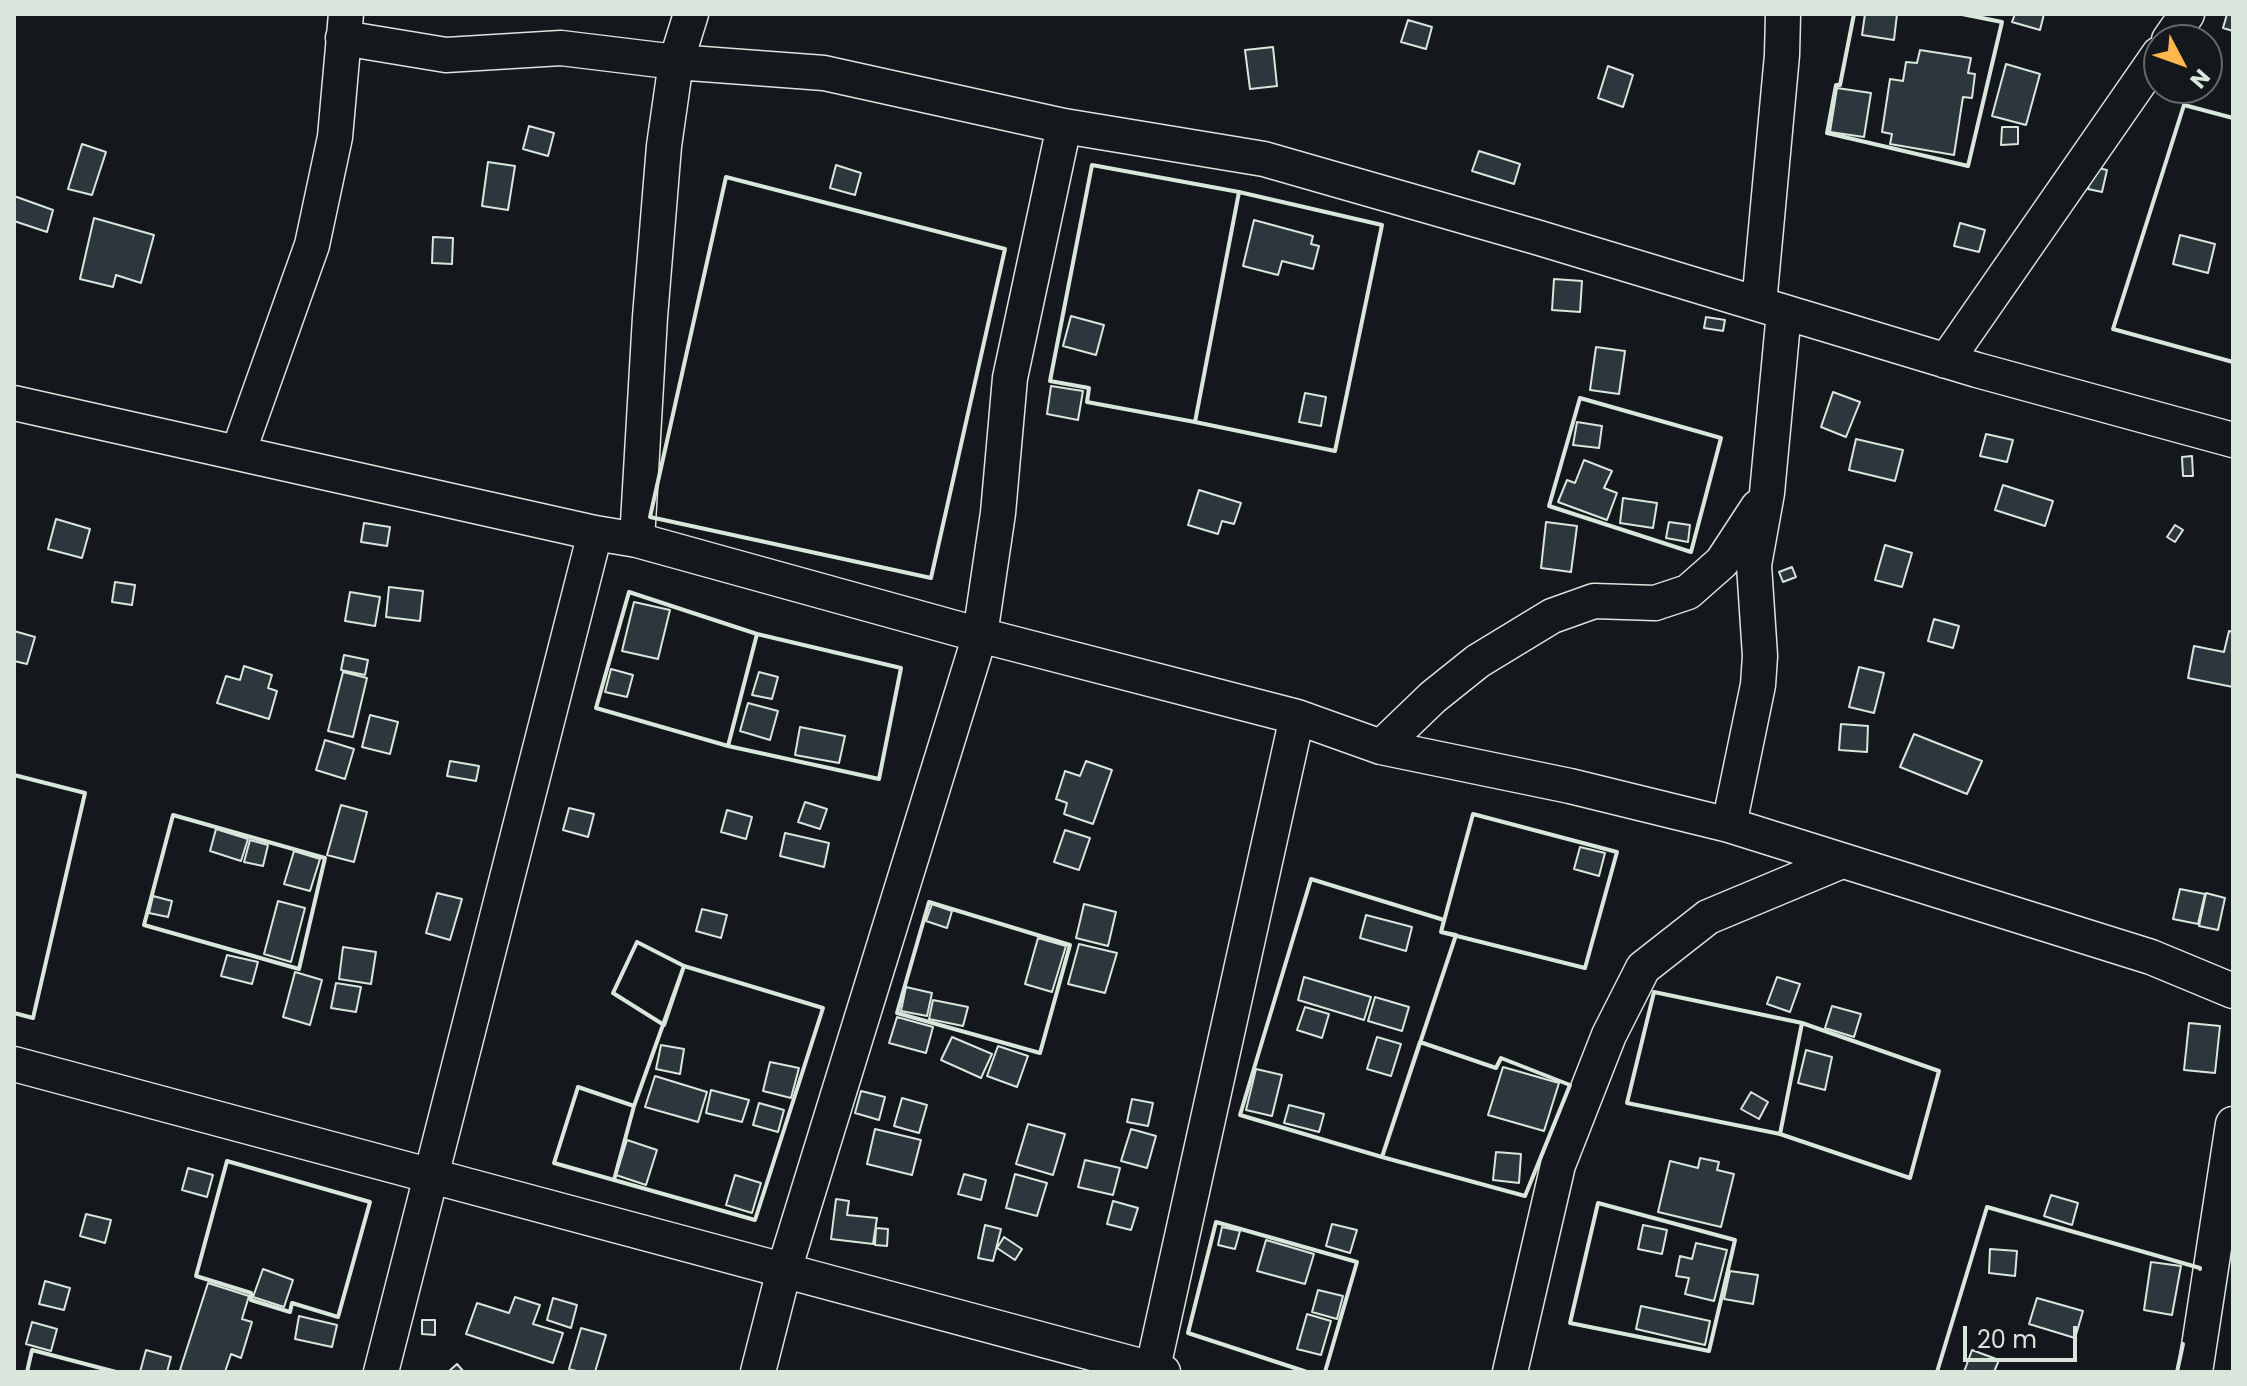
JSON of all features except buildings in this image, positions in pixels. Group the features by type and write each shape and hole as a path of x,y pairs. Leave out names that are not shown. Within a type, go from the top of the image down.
{"street":[{"path":"637,540 664,146 676,62 691,14"},
{"path":"1729,825 1758,685 1760,656 1754,565 1767,493 1771,308 1768,226 1783,14"},
{"path":"238,453 312,245 335,137 345,26 446,55 561,48 676,62 824,73 1064,126 1264,159 1536,237 1946,361 2233,440"},
{"path":"1946,361 2143,77"},
{"path":"758,1372 784,1270 980,635 998,513 1010,378 1064,126"},
{"path":"14,403 637,540 980,635 1297,717 1381,747 1570,786 1729,825 2151,957 2233,991"},
{"path":"1381,747 1433,697 1478,661 1552,616 1594,601 1655,603 1688,592 1722,562 1767,493"},
{"path":"381,1372 595,533"},
{"path":"14,1064 1156,1371 1297,717"},
{"path":"1510,1372 1558,1165 1609,1035 1643,968 1708,917 1842,861"},
{"path":"2195,1372 2233,1124"}],"wall":[{"path":"1854,14 1827,133 1968,166 2002,22 1962,14"},
{"path":"2233,118 2184,105 2113,329 2233,362"},
{"path":"1092,165 1239,192 1195,422 1087,402 1089,388 1050,381 1092,165"},
{"path":"726,177 1005,249 931,578 650,517 726,177"},
{"path":"1239,192 1382,225 1335,451 1195,422 1239,192"},
{"path":"1580,398 1721,438 1691,552 1549,506 1580,398"},
{"path":"629,592 757,634 728,746 596,708 629,592"},
{"path":"757,634 901,668 879,779 728,746 757,634"},
{"path":"14,775 85,793 33,1018 14,1013"},
{"path":"1473,814 1617,852 1585,968 1441,932 1473,814"},
{"path":"173,815 325,858 299,969 144,925 173,815"},
{"path":"1311,879 1444,920 1441,932 1456,935 1382,1157 1240,1115 1311,879"},
{"path":"929,902 1070,945 1040,1053 897,1013 929,902"},
{"path":"637,942 684,966 664,1025 613,993 637,942"},
{"path":"684,966 823,1008 755,1220 614,1180 634,1106 684,966"},
{"path":"1654,992 1802,1023 1780,1134 1627,1103 1654,992"},
{"path":"1802,1023 1939,1071 1910,1178 1780,1134 1802,1023"},
{"path":"1420,1042 1496,1068 1501,1058 1570,1085 1525,1196 1382,1157 1420,1042"},
{"path":"578,1087 634,1106 614,1180 554,1163 578,1087"},
{"path":"227,1161 370,1202 338,1317 292,1303 290,1312 251,1300 251,1293 196,1276 227,1161"},
{"path":"1598,1203 1735,1240 1709,1351 1570,1323 1598,1203"},
{"path":"1937,1372 1987,1207 2200,1269"},
{"path":"1307,1372 1188,1333 1216,1222 1357,1262 1325,1372"},
{"path":"2177,1372 2183,1344"},
{"path":"27,1372 32,1350 116,1372"}]}
